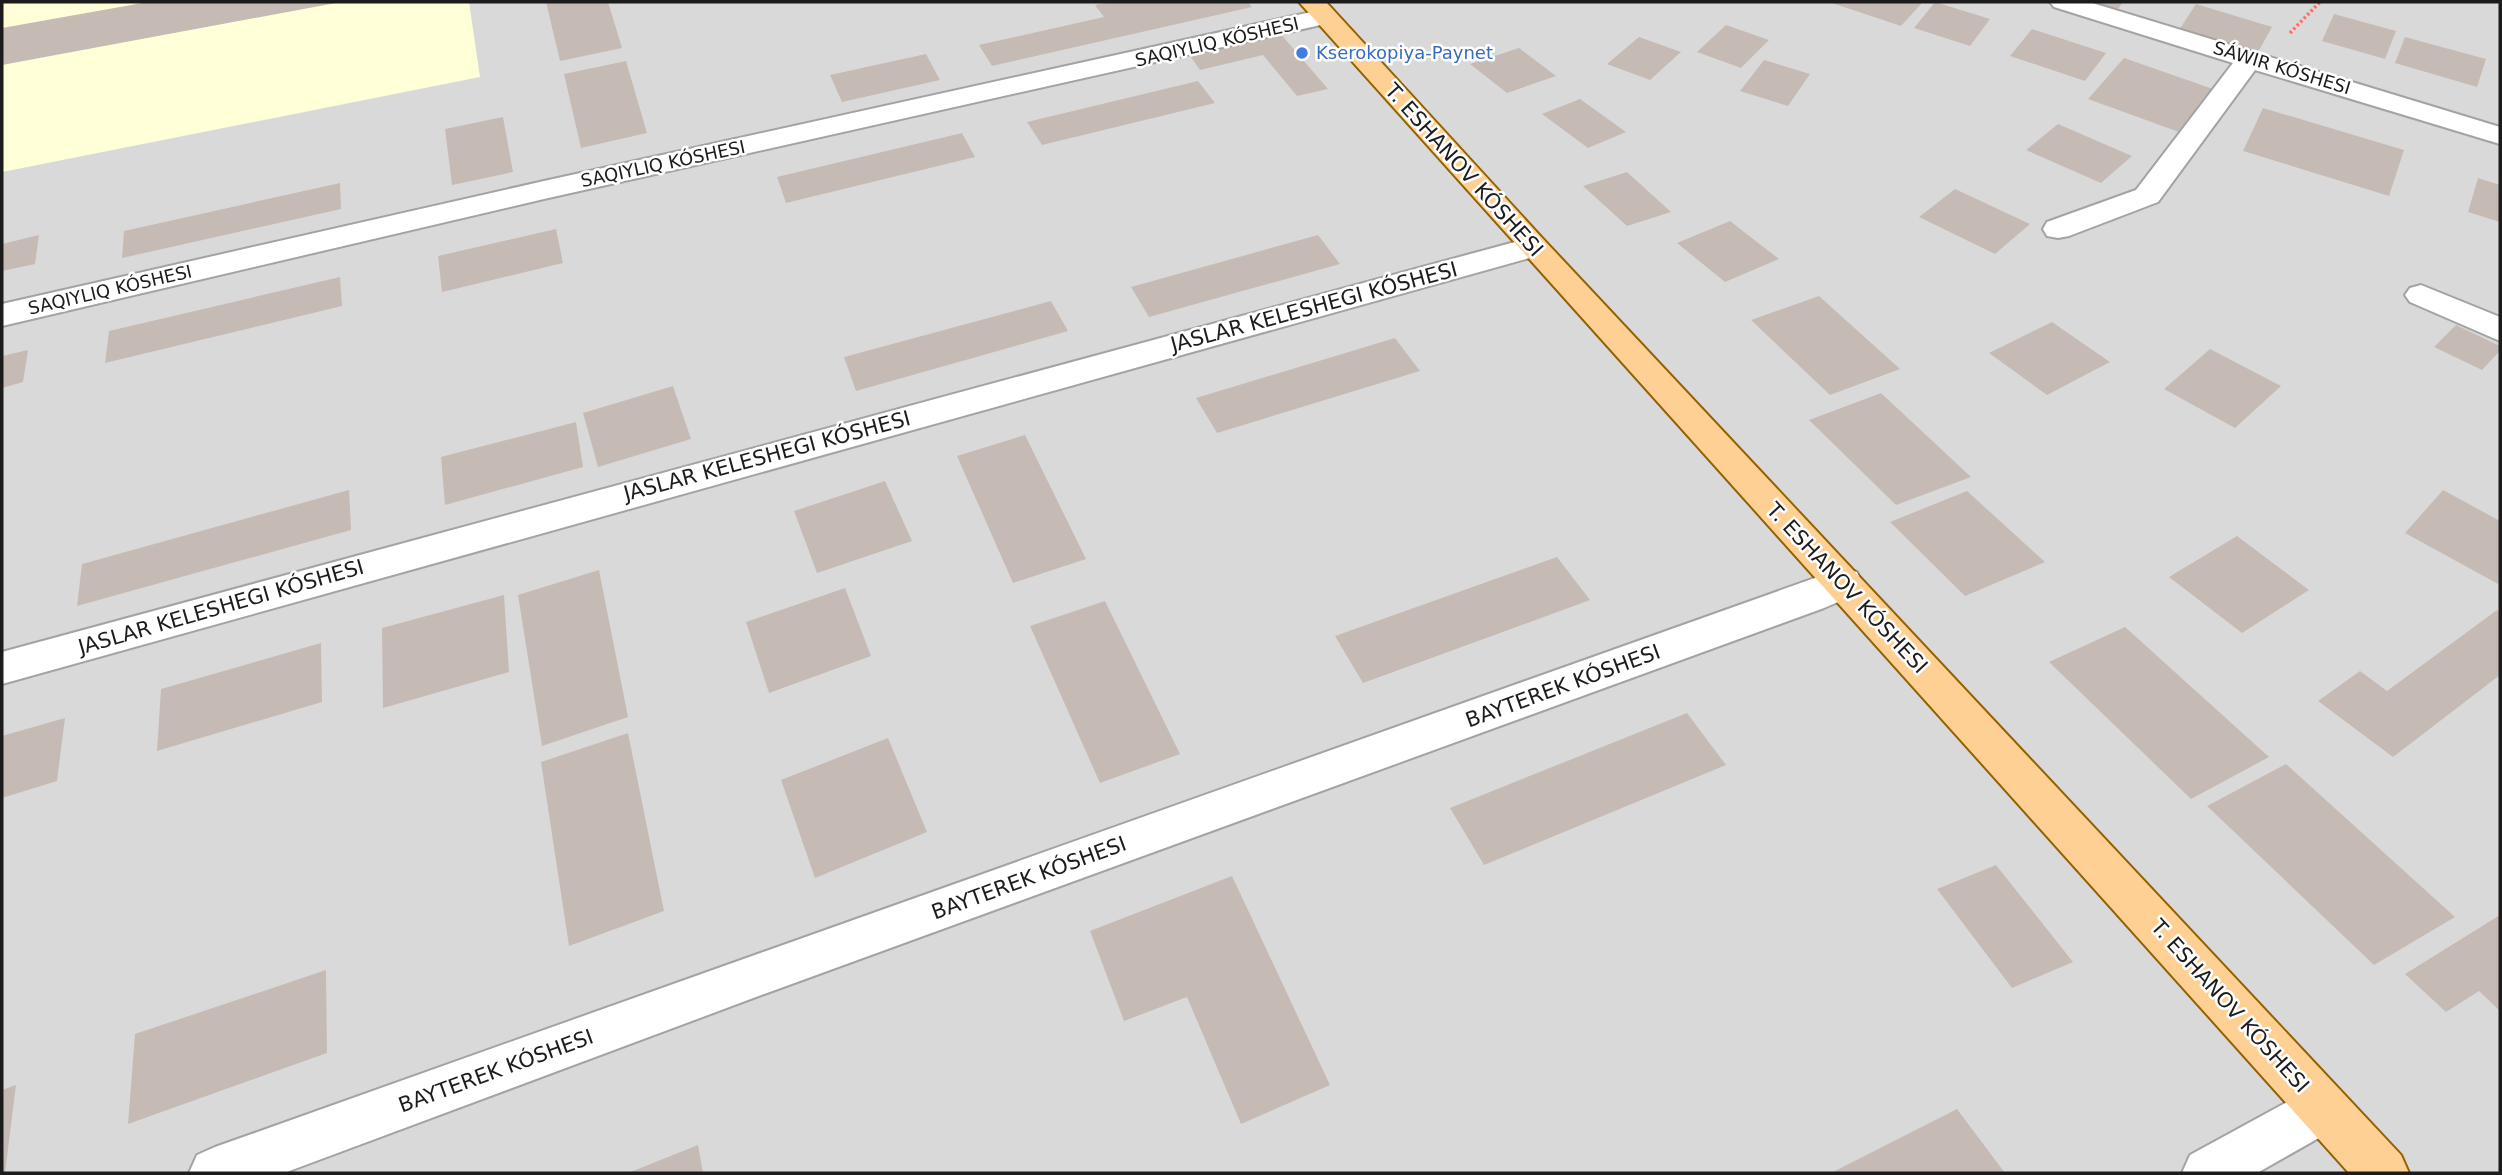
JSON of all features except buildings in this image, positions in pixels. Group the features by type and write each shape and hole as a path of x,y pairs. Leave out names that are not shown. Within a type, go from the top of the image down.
{"main road":[{"name":"T. ESHANOV KÓSHESI","path":"1319,9 1533,247 2383,1173"}],"street":[{"name":"SÁWIR KÓSHESI","path":"2063,2 2500,136"},
{"path":"2,315 1319,9"},
{"path":"2058,229 2147,196 2250,58"},
{"name":"JASLAR KELESHEGI KÓSHESI","path":"2,668 1533,247"},
{"path":"2421,295 2500,330"},
{"name":"BAYTEREK KÓSHESI","path":"215,1173 1797,602 1843,583"},
{"path":"2208,1173 2322,1108"}],"shaded area":[{"path":"2,2 2500,2 2500,1173 2,1173"},
{"path":"2,2 469,2 480,77 2,172"}],"place":[{"name":"Kserokopiya-Paynet","path":"1302,53"}]}
